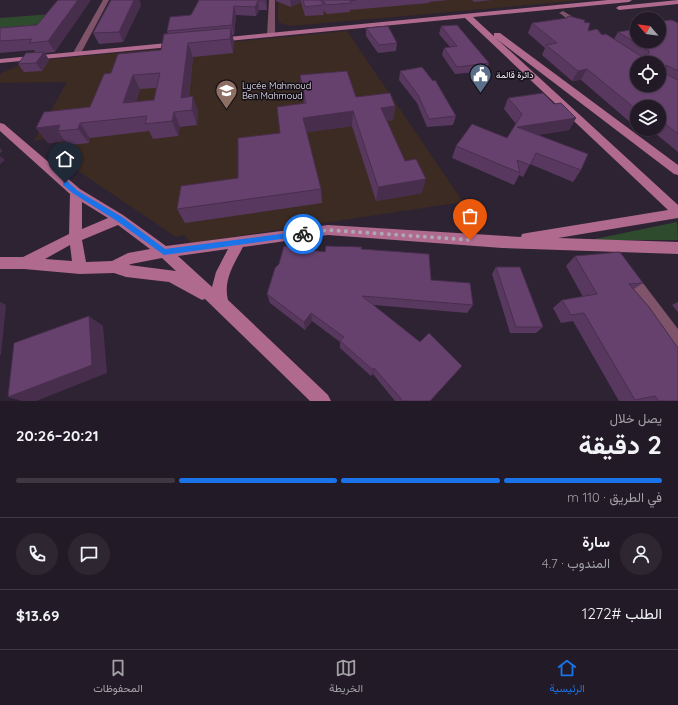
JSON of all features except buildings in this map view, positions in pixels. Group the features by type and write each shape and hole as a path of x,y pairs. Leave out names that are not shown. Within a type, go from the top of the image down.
{"street":[{"path":"77,53 106,0"},
{"path":"271,35 272,0"},
{"path":"209,41 475,19 629,0"},
{"path":"502,20 678,2"},
{"path":"563,13 588,30"},
{"path":"475,19 678,171"},
{"path":"475,19 678,212"},
{"path":"0,61 186,43"},
{"path":"0,126 76,192 119,219 164,252 221,304 322,401"},
{"path":"76,192 75,238 80,268"},
{"path":"502,242 678,212"},
{"path":"24,263 66,241 119,219"},
{"path":"114,267 128,259 164,252 328,230 502,242 609,247 678,248"},
{"path":"221,304 218,289 222,274 239,242"},
{"path":"609,247 678,342"},
{"path":"0,264 24,263 80,268 114,267 126,272 171,276 221,304"}],"shaded area":[{"path":"278,0 585,0 291,26 280,23 278,20"},
{"name":"Lycée Mahmoud Ben Mahmoud","path":"347,31 463,202 191,243 184,235 176,237 53,154 57,142 48,143 49,138 34,141 67,82 0,83 0,75 2,73 32,61"}],"green space":[{"path":"52,14 39,33 0,36 0,18"},
{"path":"677,222 678,240 590,240"}],"way so far":[{"path":"303,234 328,230 470,240"}],"place":[{"name":"دائرة قالمة","path":"481,94"},
{"name":"Lycée Mahmoud Ben Mahmoud","path":"226,110"}],"route":[{"path":"65,183 76,192 119,219 164,252 303,234"}]}
